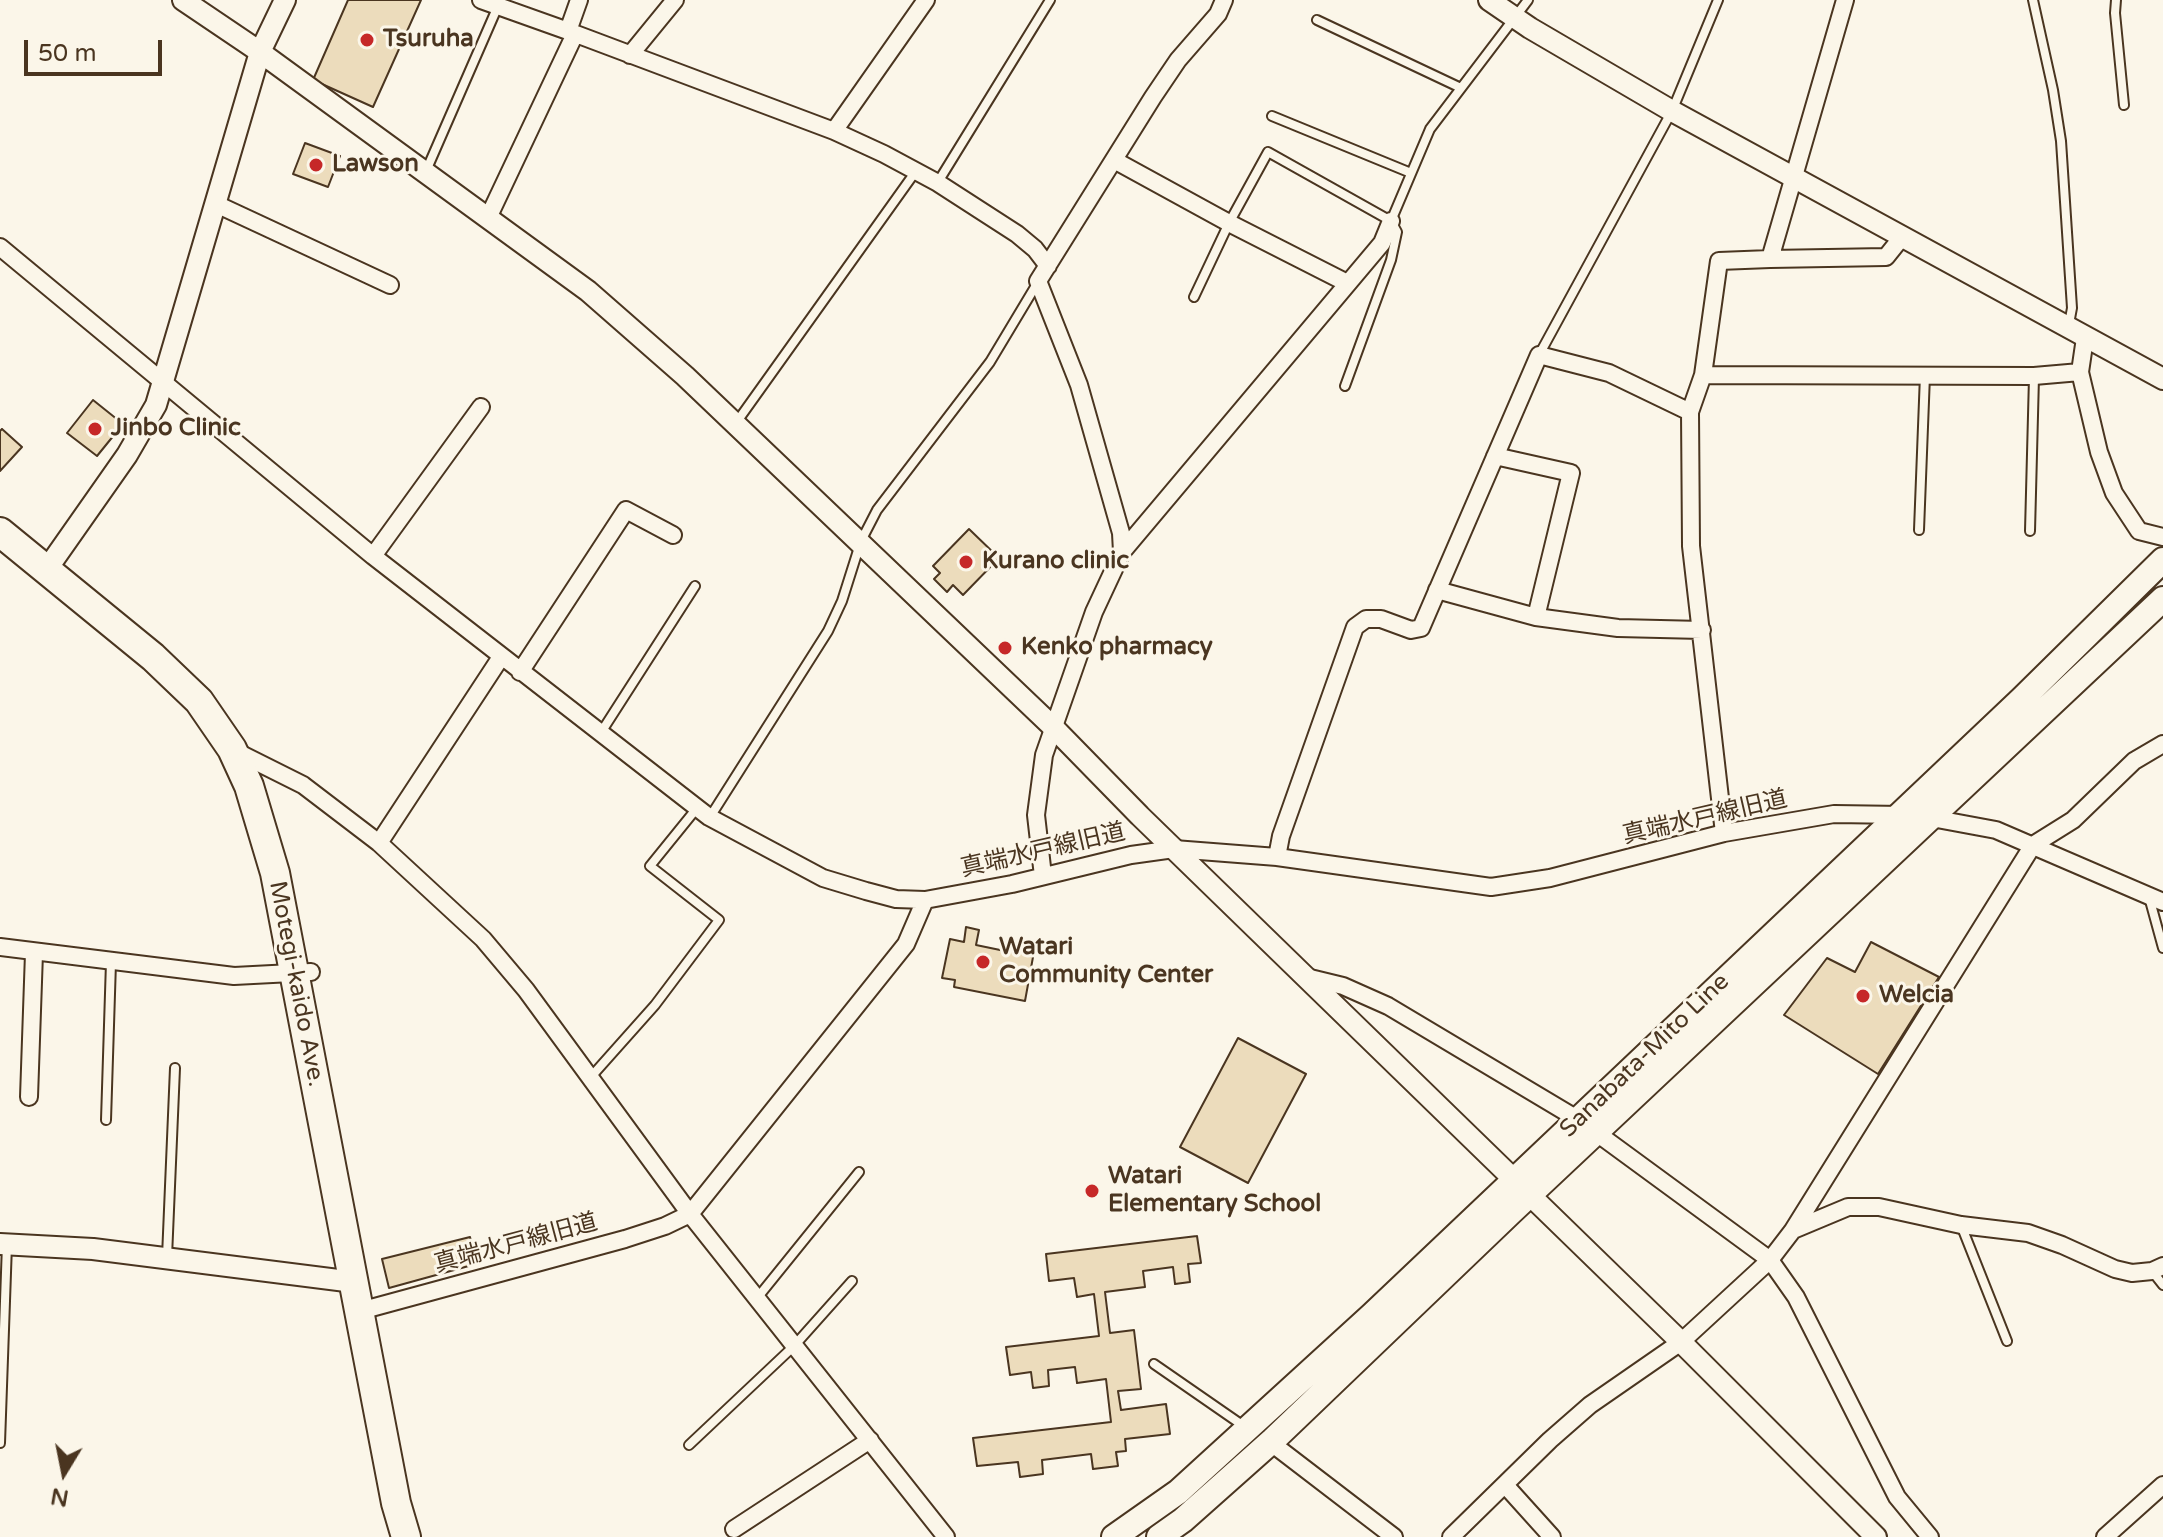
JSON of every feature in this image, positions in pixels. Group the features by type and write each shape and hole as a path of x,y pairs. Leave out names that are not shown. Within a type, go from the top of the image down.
{"highway":[{"name":"Motegi-kaido Ave.","path":"0,532 177,679 208,712 232,749 249,786 303,973 354,1282 396,1503 406,1537"}],"main road":[{"name":"Sanabata-Mito Line","path":"1587,1126 1900,814 2163,560"},
{"name":"Sanabata-Mito Line","path":"1114,1537 1178,1492 1521,1188 1929,817 2163,599"},
{"name":"Sanabata-Mito Line","path":"1159,1537 1183,1520 1270,1442 1521,1188"}],"street":[{"path":"183,0 260,52 588,291 685,376 1053,727 1876,1537"},
{"path":"47,569 141,432 164,384 260,52 285,0"},
{"path":"481,0 834,131 938,183 1017,234 1035,249 1048,266"},
{"path":"488,218 572,32 579,0"},
{"path":"630,55 675,0"},
{"path":"834,131 926,0"},
{"path":"1122,552 1121,533 1079,385 1038,281 1178,60 1218,14 1224,0"},
{"path":"1489,0 1672,111 2163,379"},
{"path":"1770,259 1845,0"},
{"path":"1114,160 1347,283"},
{"path":"216,204 390,285"},
{"path":"1043,876 1036,815 1044,755 1094,612 1122,552 1382,243 1391,221"},
{"path":"1724,833 1691,546 1690,412 1703,375 1719,261 1886,257 1902,237"},
{"path":"0,247 373,556 703,813 823,878 896,899 925,900"},
{"path":"2077,333 2080,372 2099,452 2114,493 2139,531 2163,537"},
{"path":"1277,857 1281,836 1355,627 1366,619 1381,619 1411,630 1421,628 1539,355 1609,373 1690,412"},
{"path":"1703,375 2034,376 2080,372"},
{"path":"373,556 481,407"},
{"path":"1495,456 1571,473 1536,617"},
{"path":"520,672 626,510 673,535"},
{"path":"1437,590 1536,617 1618,628 1702,630"},
{"path":"379,843 501,657"},
{"path":"1451,1537 1590,1405 1681,1342 1770,1260 1793,1230 2033,845 2073,820 2134,761 2163,744"},
{"path":"232,749 303,785 379,843 483,939 526,990 690,1214 946,1537"},
{"name":"真端水戸線旧道","path":"360,1311 625,1239 690,1214 906,944 925,900 1131,855 1174,849 1277,857 1491,887 1550,878 1724,833 1834,814 1900,814 1996,830 2156,899"},
{"path":"0,947 234,976 303,973"},
{"path":"29,1097 34,953"},
{"path":"1306,977 1343,986 1388,1006 1587,1126 1770,1260 1796,1297 1897,1497 1930,1537"},
{"path":"1793,1230 1848,1207 1879,1207 1961,1225 2028,1233 2132,1273 2158,1268"},
{"path":"4,1244 167,1257 354,1282"},
{"path":"734,1529 870,1440"},
{"path":"1270,1442 1394,1537"},
{"path":"2105,1537 2163,1485"},
{"path":"1506,1486 1552,1537"}],"lane":[{"path":"938,183 1050,0"},
{"path":"1391,221 1430,129 1528,0"},
{"path":"1539,355 1672,111 1718,0"},
{"path":"2033,0 2061,141 2072,308 2077,333"},
{"path":"2116,0 2124,105"},
{"path":"426,172 498,6"},
{"path":"1317,20 1461,88"},
{"path":"1272,116 1411,173"},
{"path":"1194,297 1229,223 1268,152 1391,221 1397,232 1391,260 1345,386"},
{"path":"736,424 916,171"},
{"path":"590,1078 655,1005 719,920 650,866 703,813 828,631 842,601 861,541 877,510 990,362 1038,281"},
{"path":"1919,530 1925,374"},
{"path":"2030,531 2034,376"},
{"path":"600,735 695,586"},
{"path":"2156,899 2163,948"},
{"path":"106,1120 111,962"},
{"path":"167,1257 175,1068"},
{"path":"758,1297 859,1172"},
{"path":"1961,1225 2007,1341"},
{"path":"0,1443 4,1244"},
{"path":"2158,1268 2163,1285"},
{"path":"689,1445 794,1346 852,1281"},
{"path":"1154,1364 1249,1430"}],"building":[{"name":"Tsuruha","path":"348,0 421,0 373,107 313,80"},
{"name":"Lawson","path":"305,143 340,156 328,187 293,174"},
{"name":"Jinbo Clinic","path":"93,400 123,424 97,456 67,433"},
{"path":"2,429 22,447 0,471 0,431"},
{"name":"Kurano clinic","path":"969,529 999,558 963,595 953,585 947,592 934,579 940,573 933,566"},
{"path":"966,927 979,930 976,945 1005,951 1007,941 1035,946 1025,1001 954,987 955,980 942,978 950,939 964,942"},
{"name":"Welcia","path":"1871,942 1939,977 1878,1074 1784,1015 1827,958 1855,972"},
{"path":"1238,1038 1306,1074 1248,1183 1180,1147"},
{"path":"1197,1236 1201,1263 1188,1264 1190,1282 1175,1284 1173,1267 1143,1271 1145,1287 1105,1292 1110,1333 1134,1330 1141,1389 1118,1391 1121,1410 1166,1404 1170,1434 1125,1439 1126,1451 1116,1452 1118,1466 1093,1469 1091,1454 1042,1460 1043,1474 1020,1477 1018,1462 977,1466 973,1438 1111,1422 1106,1379 1077,1383 1075,1367 1048,1370 1049,1386 1033,1388 1031,1372 1010,1375 1006,1347 1099,1336 1094,1294 1077,1297 1074,1278 1049,1281 1046,1254"},
{"path":"470,1237 476,1264 389,1288 382,1259"}],"place":[{"name":"Tsuruha","path":"367,40"},
{"name":"Lawson","path":"316,165"},
{"name":"Jinbo Clinic","path":"95,429"},
{"name":"Kurano clinic","path":"966,562"},
{"name":"Kenko pharmacy","path":"1005,648"},
{"name":"Watari Community Center","path":"983,962"},
{"name":"Welcia","path":"1863,996"},
{"name":"Watari Elementary School","path":"1092,1191"}]}
